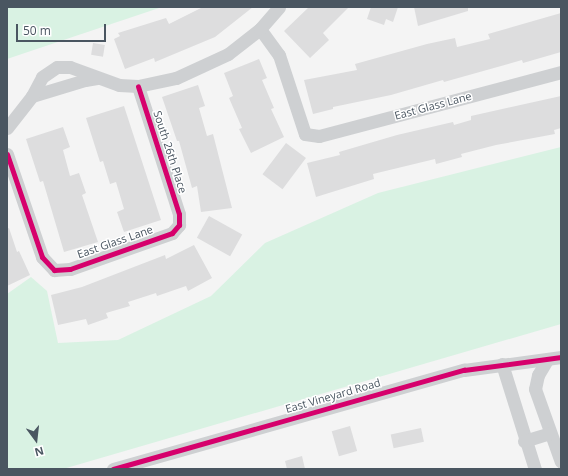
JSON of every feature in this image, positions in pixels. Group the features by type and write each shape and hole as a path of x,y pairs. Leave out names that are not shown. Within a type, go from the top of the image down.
{"street":[{"path":"7,128 32,96 42,77 57,67 70,67 119,85 138,86 176,78 228,54 260,29 279,7"},
{"name":"East Glass Lane","path":"260,29 279,55 305,134 319,136 561,72"},
{"path":"32,96 85,80 97,78"},
{"name":"South 26th Place","path":"138,86 179,214 180,225"},
{"name":"East Glass Lane","path":"7,154 42,257 54,270 70,269 172,233 180,225"},
{"name":"East Vineyard Road","path":"112,469 140,465 464,370 561,357"},
{"path":"547,360 538,375 535,389 561,462"},
{"path":"502,364 524,441 535,469"},
{"path":"524,441 550,433"}],"green space":[{"path":"7,7 162,7 7,59"},
{"path":"561,147 561,324 63,469 7,469 7,294 31,277 47,291 58,343 118,340 211,296 265,243 378,193"}],"building":[{"path":"203,7 253,7 215,37 155,62 154,58 125,69 114,39 120,36 118,33 166,18 169,24"},
{"path":"309,7 349,7 323,33 329,40 310,58 284,31"},
{"path":"371,7 398,7 393,22 386,19 384,25 367,19"},
{"path":"414,7 468,7 468,11 418,26"},
{"path":"561,13 561,52 523,63 522,60 391,95 333,107 333,109 313,114 304,80 357,70 355,64 427,44 455,38 457,47 490,39 488,34"},
{"path":"93,43 105,45 103,57 91,55"},
{"path":"259,59 267,78 262,80 274,108 271,109 284,137 251,153 239,129 242,128 229,98 233,96 224,73"},
{"path":"198,85 205,106 199,108 207,136 213,134 232,208 201,212 197,186 192,188 179,141 177,141 162,97"},
{"path":"561,96 561,128 554,130 555,134 496,145 461,154 462,157 436,164 435,159 373,174 374,179 316,197 307,163 340,155 339,152 397,135 453,122 454,125 471,120 471,116"},
{"path":"124,106 161,220 124,232 117,212 124,209 116,182 110,184 103,161 100,162 86,118"},
{"path":"63,127 70,147 63,150 70,176 79,173 86,193 82,195 98,242 64,252 43,181 40,182 26,139"},
{"path":"286,143 306,158 282,189 263,174"},
{"path":"209,216 242,234 230,256 197,238"},
{"path":"9,228 17,252 19,251 30,275 7,286 7,229"},
{"path":"194,245 212,278 188,291 186,286 157,296 156,293 128,302 130,306 106,313 108,318 88,325 86,319 58,325 51,295 82,287 165,255 166,259"},
{"path":"350,426 357,451 339,456 332,431"},
{"path":"421,428 424,442 394,448 391,434"},
{"path":"302,456 305,469 287,469 285,461"}],"cycle path":[{"path":"7,154 42,257 54,270 70,269 172,233 179,225 179,214 138,86"},
{"path":"113,469 464,370 561,357"}]}
